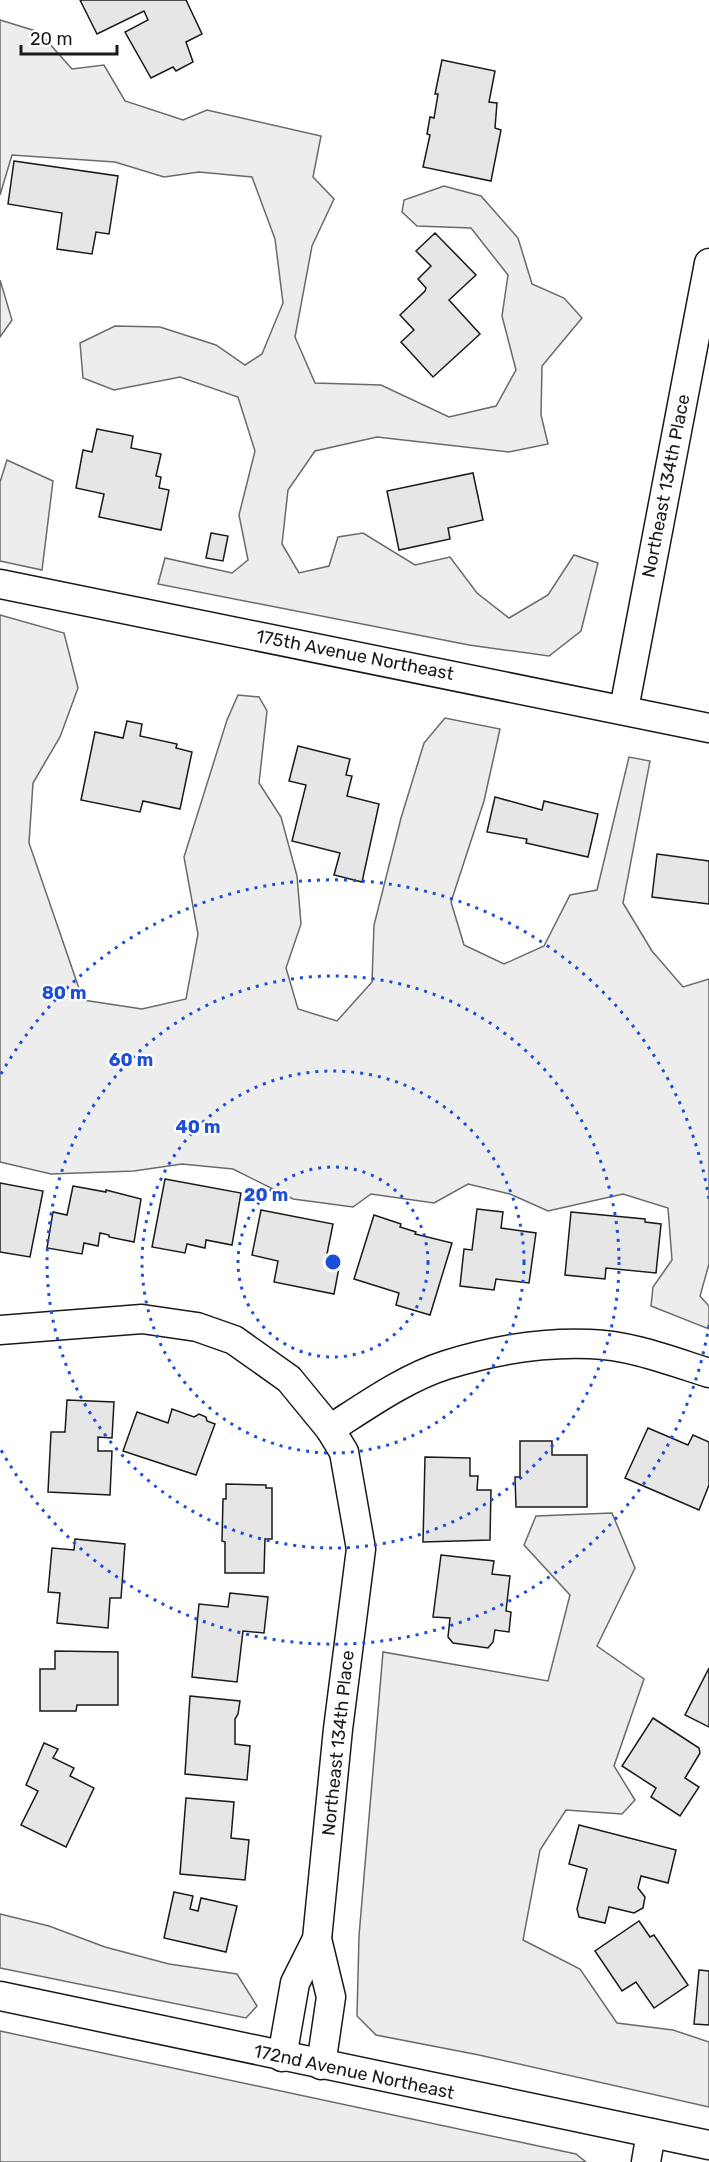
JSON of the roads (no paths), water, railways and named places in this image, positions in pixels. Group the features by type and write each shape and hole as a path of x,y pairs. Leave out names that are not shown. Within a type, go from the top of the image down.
{"street":[{"name":"Northeast 134th Place","path":"624,709 709,263"},
{"name":"175th Avenue Northeast","path":"0,584 709,728"},
{"name":"Northeast 134th Place","path":"0,1330 142,1319 196,1327 234,1340 290,1379 330,1429 344,1452 361,1549 338,1729 317,1939 295,1983 282,2057"},
{"path":"330,1429 391,1391 445,1365 536,1346 592,1344 653,1354 709,1373"},
{"path":"317,1939 331,1997 321,2065"},
{"name":"172nd Avenue Northeast","path":"0,1996 709,2145"},
{"path":"646,2162 651,2133"}]}
